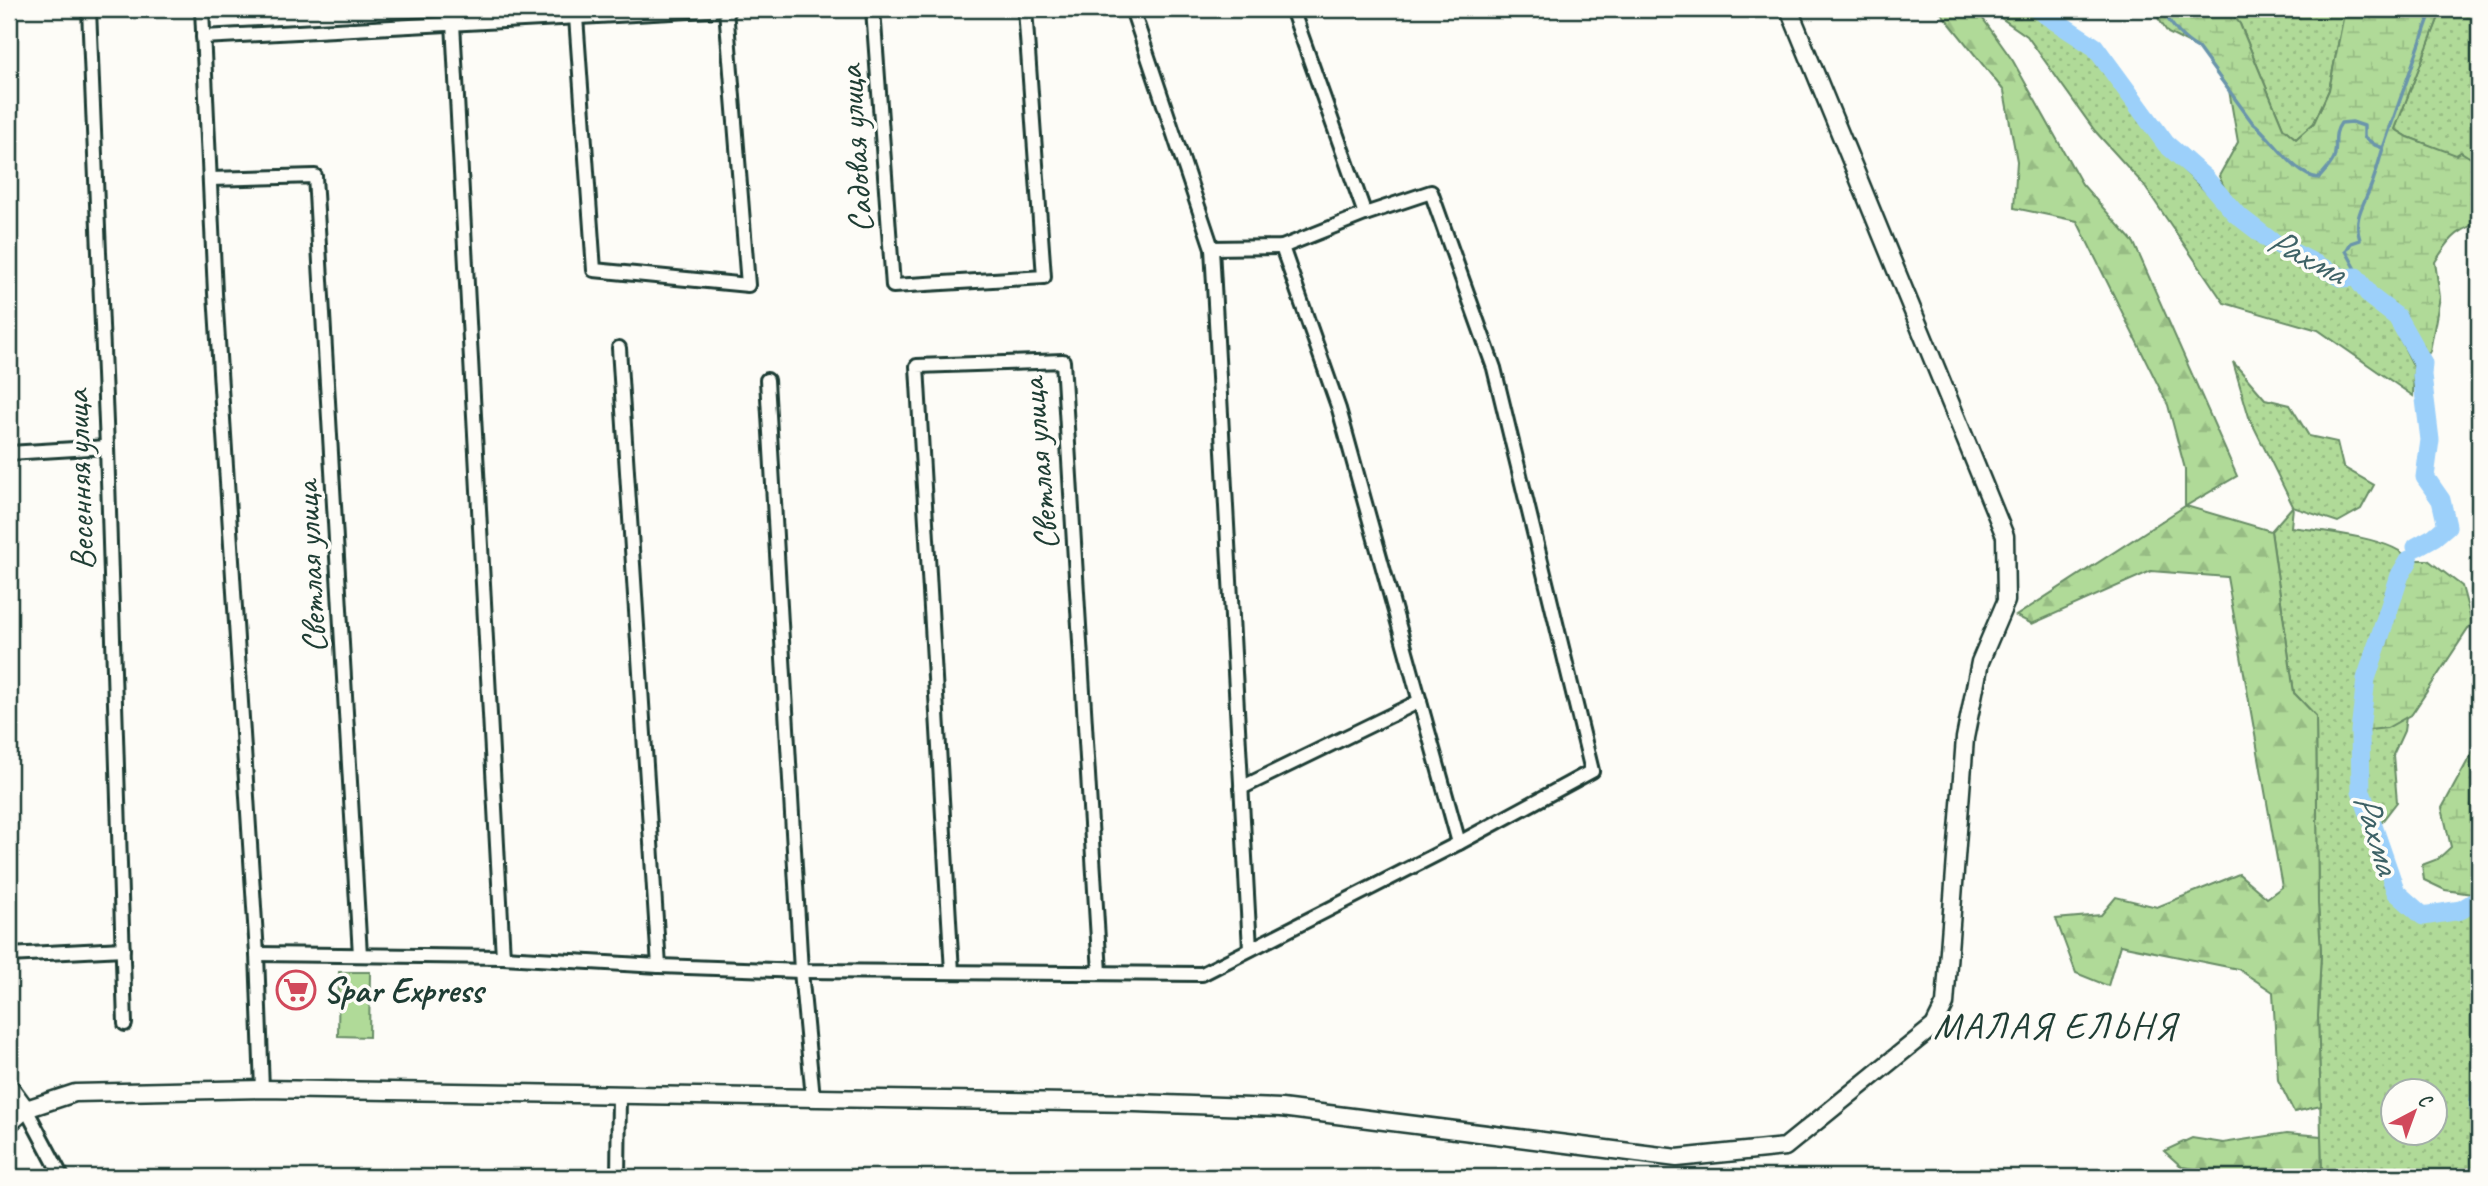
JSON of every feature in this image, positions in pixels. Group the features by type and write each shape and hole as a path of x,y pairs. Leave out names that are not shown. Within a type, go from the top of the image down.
{"street":[{"name":"Весенняя улица","path":"89,9 107,447 125,1024"},
{"path":"202,9 257,954 262,1088"},
{"path":"203,37 453,23 727,9 748,285 594,270 576,17"},
{"name":"Садовая улица","path":"873,9 893,286 1044,276 1025,9"},
{"path":"1132,9 1212,248 1250,949"},
{"path":"1293,9 1365,214"},
{"path":"9,1124 26,1109 75,1093 262,1088 1281,1108 1677,1158 1786,1147 1934,1026 1945,1004 1965,738 1980,662 2006,601 2005,536 1789,9"},
{"path":"453,23 503,957"},
{"name":"Светлая улица","path":"210,179 315,176 360,955"},
{"path":"257,954 503,957 801,971 1202,974 1459,843 1592,771 1494,368 1431,191 1282,247 1212,248"},
{"path":"1282,247 1339,409 1459,843"},
{"path":"619,348 659,966"},
{"name":"Светлая улица","path":"952,972 918,366 1063,361 1100,973"},
{"path":"767,380 801,971 813,1098"},
{"path":"9,453 107,447"},
{"path":"1241,788 1420,701"},
{"path":"9,955 123,949"},
{"path":"9,1086 26,1109 62,1177"},
{"path":"618,1177 619,1095"}],"green space":[{"path":"1938,9 1976,9 2013,61 2082,184 2134,243 2237,476 2186,506 2271,531 2294,693 2316,716 2321,1106 2294,1112 2278,1080 2273,992 2238,969 2120,945 2108,986 2076,973 2056,919 2101,915 2116,897 2157,907 2239,874 2267,898 2282,887 2227,577 2151,571 2032,624 2016,616 2185,506 2185,469 2168,405 2077,221 2014,208 2017,161 2004,91"},
{"path":"1988,9 2028,9 2093,53 2172,159 2238,223 2355,288 2391,321 2414,367 2413,396 2318,330 2224,303 2143,184 2095,131 2027,36"},
{"path":"2152,9 2228,9 2240,24 2283,128 2296,139 2314,123 2329,90 2345,9 2442,9 2395,129 2408,137 2456,155 2461,152 2474,160 2475,176 2479,174 2479,236 2476,224 2462,230 2448,243 2435,262 2440,297 2430,351 2423,363 2397,317 2371,297 2356,277 2343,278 2271,241 2236,214 2219,176 2238,142 2229,90 2198,48 2168,33"},
{"path":"2228,9 2345,9 2329,90 2314,123 2296,139 2283,128 2240,24"},
{"path":"2442,9 2479,9 2479,174 2475,177 2456,156 2395,129"},
{"path":"2233,362 2265,399 2290,405 2309,436 2337,442 2343,467 2374,485 2361,509 2338,522 2293,507 2291,527 2373,541 2402,552 2409,560 2400,575 2366,679 2364,702 2407,710 2404,731 2393,755 2397,802 2374,832 2396,892 2423,916 2461,910 2479,899 2479,1177 2322,1177 2316,716 2294,693 2271,531 2293,506 2249,417"},
{"path":"2409,560 2428,560 2462,586 2472,623 2412,714 2387,728 2360,731 2366,679 2400,575"},
{"path":"2479,740 2479,895 2445,890 2424,880 2422,865 2438,859 2451,847 2442,808"},
{"path":"339,972 370,972 369,1037 338,1036"},
{"path":"2287,1133 2321,1136 2322,1177 2270,1177 2271,1172 2232,1175 2182,1167 2164,1151 2192,1138 2223,1143"}],"waterway":[{"name":"Рахма","path":"2037,9 2095,47 2166,144 2205,178 2236,214 2271,241 2343,278 2356,277 2371,297 2397,317 2423,363 2430,440 2425,477 2441,500 2447,526 2416,547"},
{"path":"2161,9 2182,36 2198,48 2252,122 2301,171 2319,178 2334,158 2337,132 2341,123 2352,122 2364,126 2364,137 2383,148 2358,219 2360,240 2351,243 2346,251 2357,271 2356,277"},
{"path":"2383,148 2432,9"},
{"name":"Рахма","path":"2409,560 2400,575 2366,679 2360,731 2361,791 2396,892 2423,916 2461,910 2479,899"},
{"name":"Рахма","path":"2479,1100 2479,1109"}],"place":[{"name":"Spar Express","path":"296,990"}],"district":[{"name":"МАЛАЯ ЕЛЬНЯ","path":"2055,1025"}]}
